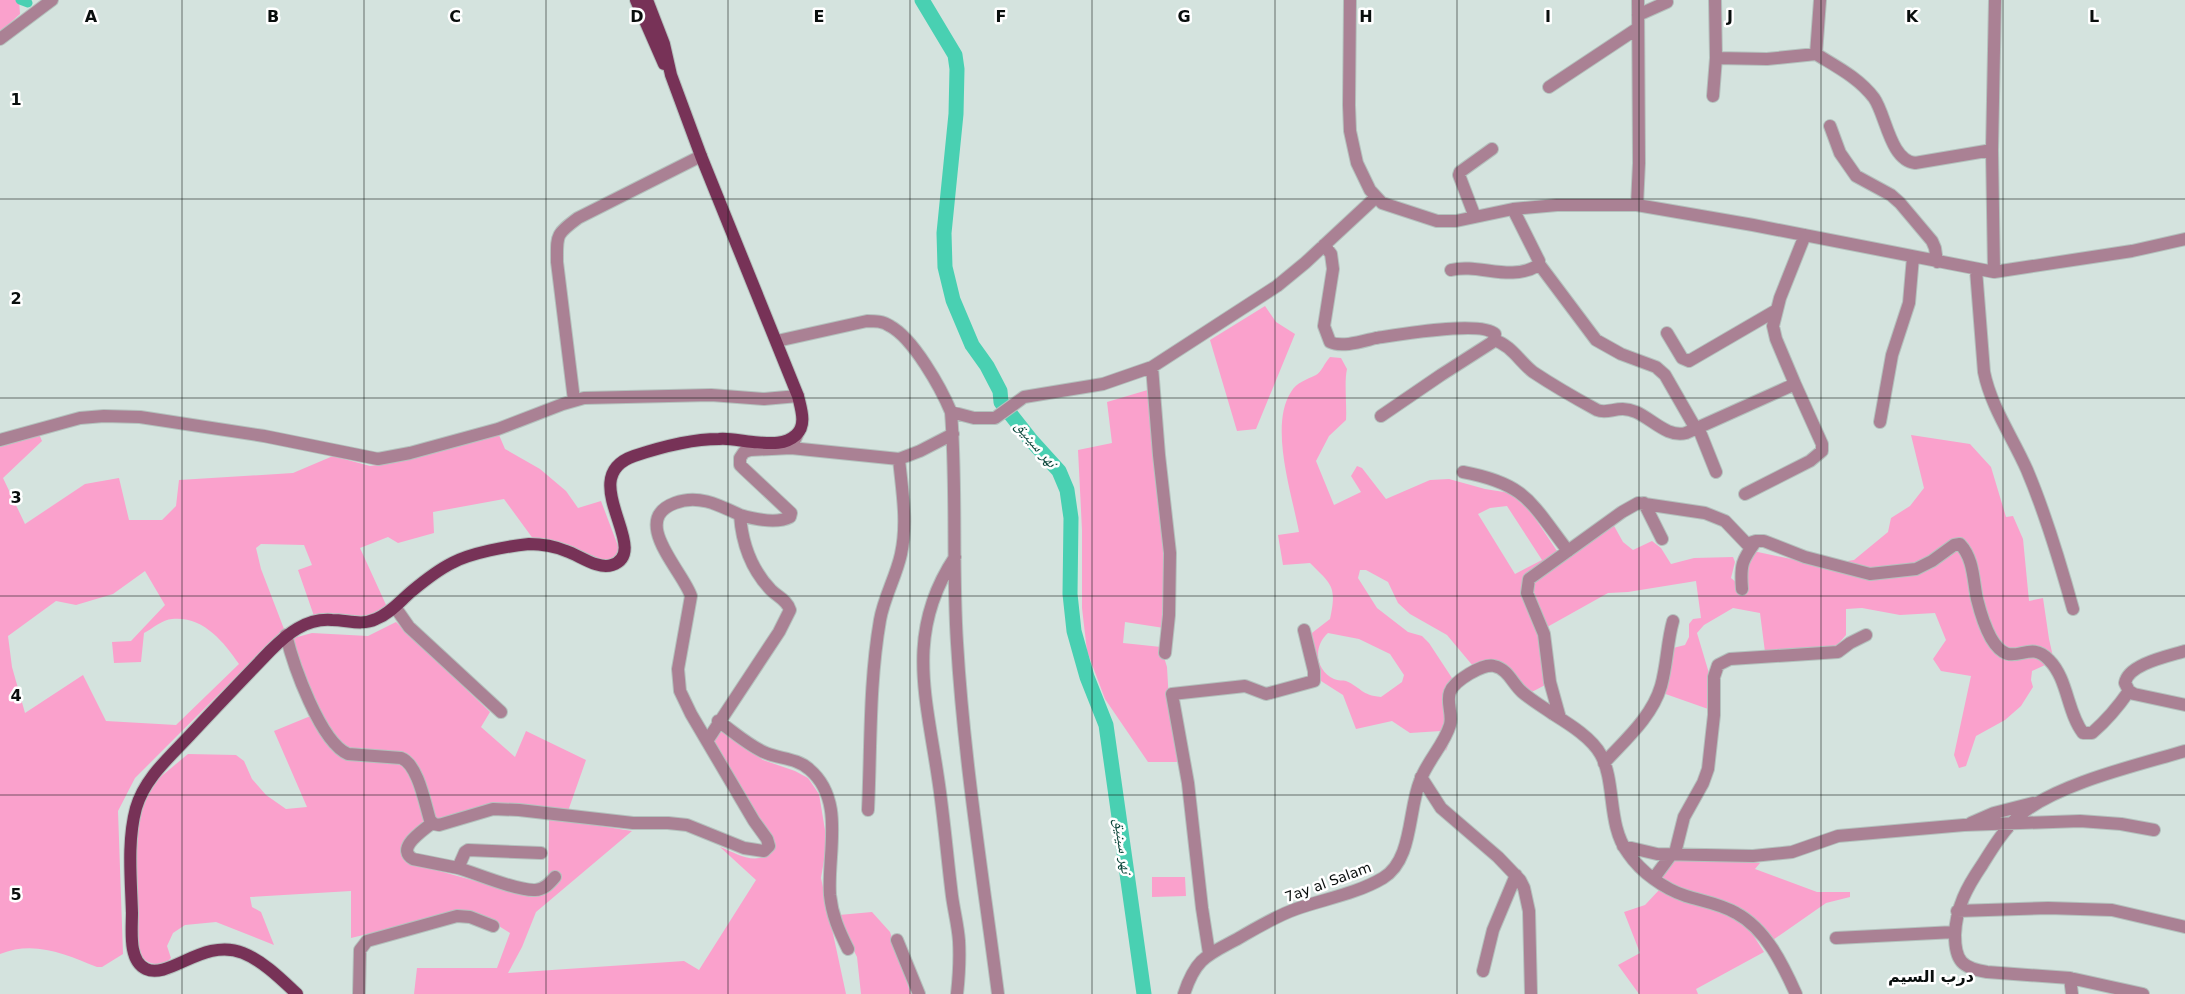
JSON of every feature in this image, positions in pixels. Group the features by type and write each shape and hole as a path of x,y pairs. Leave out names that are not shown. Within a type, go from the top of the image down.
{"main road":[{"path":"636,0 662,62 671,75"},
{"path":"296,994 253,958 242,952 214,949 159,971 144,968 137,963 132,929 133,825 137,807 149,779 286,635 301,626 315,621 332,620 364,623 377,619 395,607 410,592 454,561 513,546 541,544 564,550 600,566 615,564 624,554 625,542 610,496 610,480 618,466 625,460 644,452 704,440 722,439 782,443 797,435 803,420 798,396 701,156 671,75 668,56 646,0"}],"street":[{"path":"0,39 52,0"},
{"path":"1350,0 1350,131 1357,163 1376,198 1390,207 1437,221 1456,221 1513,209 1558,205 1637,206 1704,216 1994,272 2132,251 2185,240"},
{"path":"1637,206 1639,164 1638,0"},
{"path":"1713,96 1716,58 1715,0"},
{"path":"1816,54 1820,0"},
{"path":"1994,272 1992,150 1995,0"},
{"path":"1638,15 1667,2"},
{"path":"1549,87 1638,28"},
{"path":"1716,58 1767,59 1816,54 1858,80 1875,99 1890,137 1902,158 1909,162 1915,163 1992,150"},
{"path":"1830,126 1840,153 1856,176 1891,195 1900,203 1932,241 1937,262"},
{"path":"1475,217 1459,175 1460,172 1492,149"},
{"path":"574,400 557,262 557,239 561,231 578,218 701,156"},
{"path":"951,412 985,419 1000,416 1024,396 1103,384 1152,367 1277,286 1376,198"},
{"path":"1513,209 1539,264 1596,340 1621,354 1656,367 1665,375 1697,428 1716,472"},
{"path":"1745,494 1810,460 1822,451 1822,444 1794,384 1774,332 1775,311 1805,235"},
{"path":"1324,245 1333,259 1334,269 1324,326 1330,342 1347,344 1397,335 1462,328 1488,330 1495,334 1494,340 1381,416"},
{"path":"1880,422 1892,355 1909,303 1913,257"},
{"path":"1451,270 1461,267 1493,272 1509,272 1531,269 1539,264"},
{"path":"1976,270 1984,372 1988,388 2027,470 2042,509 2073,609"},
{"path":"1667,333 1682,358 1689,361 1775,311"},
{"path":"777,341 867,321 877,321 890,325 902,335 921,359 942,390 951,412 957,641 963,719 998,994"},
{"path":"1494,340 1506,346 1547,381 1597,410 1604,413 1618,408 1626,409 1674,434 1680,435 1794,384"},
{"path":"1152,367 1170,553 1169,615 1165,653"},
{"path":"0,440 80,418 104,416 140,417 264,436 378,459 390,459 498,429 574,400 584,398 712,395 764,399 798,396"},
{"path":"432,823 439,825 493,809 519,810 633,823 687,825 744,848 759,851 767,849 769,842 754,821 683,700 678,682 678,669 691,596 662,545 658,533 658,516 664,508 691,499 709,502 740,515 768,520 786,519 791,516 791,513 782,502 743,468 739,461 741,455 746,451 791,448 899,459 920,451 953,434"},
{"path":"791,448 797,435"},
{"path":"868,810 871,703 880,618 899,560 903,540 905,510 899,459"},
{"path":"1463,472 1490,477 1511,486 1532,502 1568,551"},
{"path":"1560,718 1550,682 1544,634 1530,602 1527,586 1529,578 1622,512 1638,503 1705,513 1725,521 1743,542 1747,544 1764,541 1805,557 1870,574 1916,569 1954,544 1960,544 1968,558 1975,579 1977,598 1992,638 2002,652 2013,656 2030,650 2041,653 2050,660 2058,674 2082,733 2092,733 2105,722 2129,691"},
{"path":"1644,503 1662,538"},
{"path":"707,741 779,632 790,610 787,604 773,592 754,568 741,535 740,515"},
{"path":"1742,589 1740,569 1746,555 1756,541"},
{"path":"955,557 941,582 931,611 924,639 922,660 959,939 957,994"},
{"path":"395,607 409,627 501,712"},
{"path":"1604,763 1646,717 1654,704 1663,679 1673,621"},
{"path":"1209,953 1188,783 1172,694 1245,686 1266,694 1314,681 1314,672 1304,630"},
{"path":"286,635 293,664 306,694 334,744 340,751 348,754 406,760 414,772 432,823"},
{"path":"1654,878 1673,854 1684,816 1703,783 1708,769 1714,715 1714,677 1718,665 1730,659 1838,652 1866,635"},
{"path":"2185,651 2133,670 2126,678 2125,683 2129,691 2140,696 2185,705"},
{"name":"7ay al Salam","path":"1184,994 1191,974 1209,953 1278,916 1364,887 1392,871 1402,854 1421,777 1450,726 1452,713 1449,697 1451,689 1481,666 1491,665 1504,670 1526,696 1560,718 1596,748 1604,763 1613,814 1623,846"},
{"path":"718,722 761,750 804,765 825,788 830,806 832,826 829,863 833,915 848,949"},
{"path":"1964,825 1994,812 2045,799 2117,771 2185,751"},
{"path":"1421,777 1441,808 1488,847 1516,875 1524,888 1528,897 1531,994"},
{"path":"2045,799 2026,810 2011,824 1975,875 1957,911 1955,949 1958,957 1968,967 1987,972 2070,978 2143,994"},
{"path":"1623,846 1641,852 1673,854 1773,855 1811,846 1838,836 1964,825 2060,821 2101,822 2154,830"},
{"path":"432,823 408,844 407,856 412,859 458,868 523,888 537,890 548,885 555,877"},
{"path":"1623,846 1638,865 1677,894 1727,909 1748,921 1760,933 1780,962 1796,994"},
{"path":"458,868 465,852 468,850 541,853"},
{"path":"1484,972 1493,930 1516,875"},
{"path":"1957,911 2048,908 2112,910 2185,927"},
{"path":"359,994 360,950 367,941 456,916 470,917 493,926"},
{"path":"1836,938 1956,932"},
{"path":"897,940 919,994"},
{"path":"2070,978 2072,994"}],"shaded area":[{"path":"0,0 19,0 20,14 0,32"},
{"path":"1265,306 1276,322 1295,334 1256,429 1237,431 1210,340"},
{"path":"1330,357 1341,358 1347,369 1346,420 1329,436 1316,461 1334,505 1361,492 1351,476 1357,466 1362,468 1386,499 1430,480 1449,479 1485,489 1510,493 1531,512 1557,551 1565,557 1613,524 1623,542 1633,550 1652,541 1661,548 1671,564 1694,558 1733,557 1735,562 1731,578 1737,583 1753,551 1820,565 1854,560 1888,532 1891,518 1910,506 1924,488 1911,435 1970,444 1991,467 2006,517 2013,516 2023,539 2029,601 2043,598 2054,661 2032,671 2031,680 2033,687 2021,706 2005,720 1976,736 1966,766 1959,768 1954,755 1971,676 1941,671 1933,659 1946,640 1935,613 1900,615 1862,608 1846,609 1846,635 1833,650 1765,652 1760,613 1733,608 1704,625 1697,633 1711,680 1711,710 1657,691 1669,649 1685,645 1689,637 1689,624 1693,619 1701,618 1696,581 1628,592 1608,593 1540,631 1547,684 1528,694 1491,661 1455,682 1453,733 1446,751 1441,731 1410,733 1392,721 1356,729 1343,695 1321,681 1308,636 1330,619 1333,599 1331,587 1310,563 1283,565 1278,535 1299,532 1284,460 1282,423 1285,406 1293,389 1318,374","holes":["1507,506 1542,560 1515,574 1478,514 1490,508","1360,570 1366,570 1388,582 1398,603 1410,614 1447,635 1473,666 1454,681 1429,643 1422,636 1408,632 1377,608 1358,578","1328,633 1359,639 1390,654 1404,675 1402,682 1381,697 1365,693 1346,681 1334,679 1323,670 1318,657 1318,651 1323,638"]},
{"path":"1151,389 1167,547 1164,628 1125,622 1123,643 1161,647 1167,667 1170,719 1181,762 1148,762 1105,699 1087,651 1082,608 1082,530 1078,450 1112,443 1107,402"},
{"path":"39,434 42,441 3,478 25,524 85,484 119,478 129,520 162,520 176,506 179,480 293,473 333,456 370,466 399,462 499,435 505,449 540,469 566,491 578,508 601,501 618,546 618,554 608,562 534,540 504,499 433,512 434,533 398,543 388,537 360,548 387,607 369,618 314,616 298,570 312,565 304,545 261,544 256,548 261,569 284,629 135,778 118,811 123,954 102,967 97,967 49,950 25,948 0,954 0,447","holes":["145,571 165,605 131,641 112,642 114,663 141,662 144,633 169,619 183,619 203,626 211,632 239,664 176,725 106,721 83,675 25,713 12,667 8,636 56,601 76,605 113,594"]},
{"path":"396,622 490,712 481,727 515,757 526,731 586,760 568,811 499,803 439,820 415,829 401,847 402,852 411,863 532,897 548,892 549,818 632,831 536,912 522,947 508,973 684,961 699,970 756,880 720,847 753,859 766,855 771,850 745,797 712,741 723,729 763,760 795,771 808,778 819,794 827,842 821,878 846,994 414,994 417,968 497,968 510,933 486,918 462,911 351,938 351,891 250,897 252,907 261,912 274,945 216,922 185,925 173,933 167,946 171,958 164,965 154,964 145,960 137,949 135,839 139,810 158,779 188,754 236,755 244,761 252,779 266,795 286,809 307,807 274,731 313,715 290,639 312,633 368,636"},
{"path":"1700,859 1760,863 1755,869 1817,892 1850,892 1850,897 1826,903 1770,942 1741,913 1676,890 1658,877 1673,860"},
{"path":"1152,877 1185,877 1186,896 1152,897"},
{"path":"1660,889 1737,919 1748,927 1764,952 1696,989 1698,994 1639,994 1618,965 1640,953 1624,912 1645,905"},
{"path":"872,912 890,932 911,994 861,994 857,957 843,929 839,915"}],"waterway":[{"path":"20,0 28,3"},
{"name":"نهر سينيق","path":"922,0 955,55 957,69 956,114 944,233 945,267 953,300 972,345 987,366 1000,391 1001,402 1030,439 1059,471 1067,490 1071,518 1070,594 1074,631 1087,677 1106,725 1144,994"}],"district":[{"name":"درب السيم","path":"1931,976"}]}
